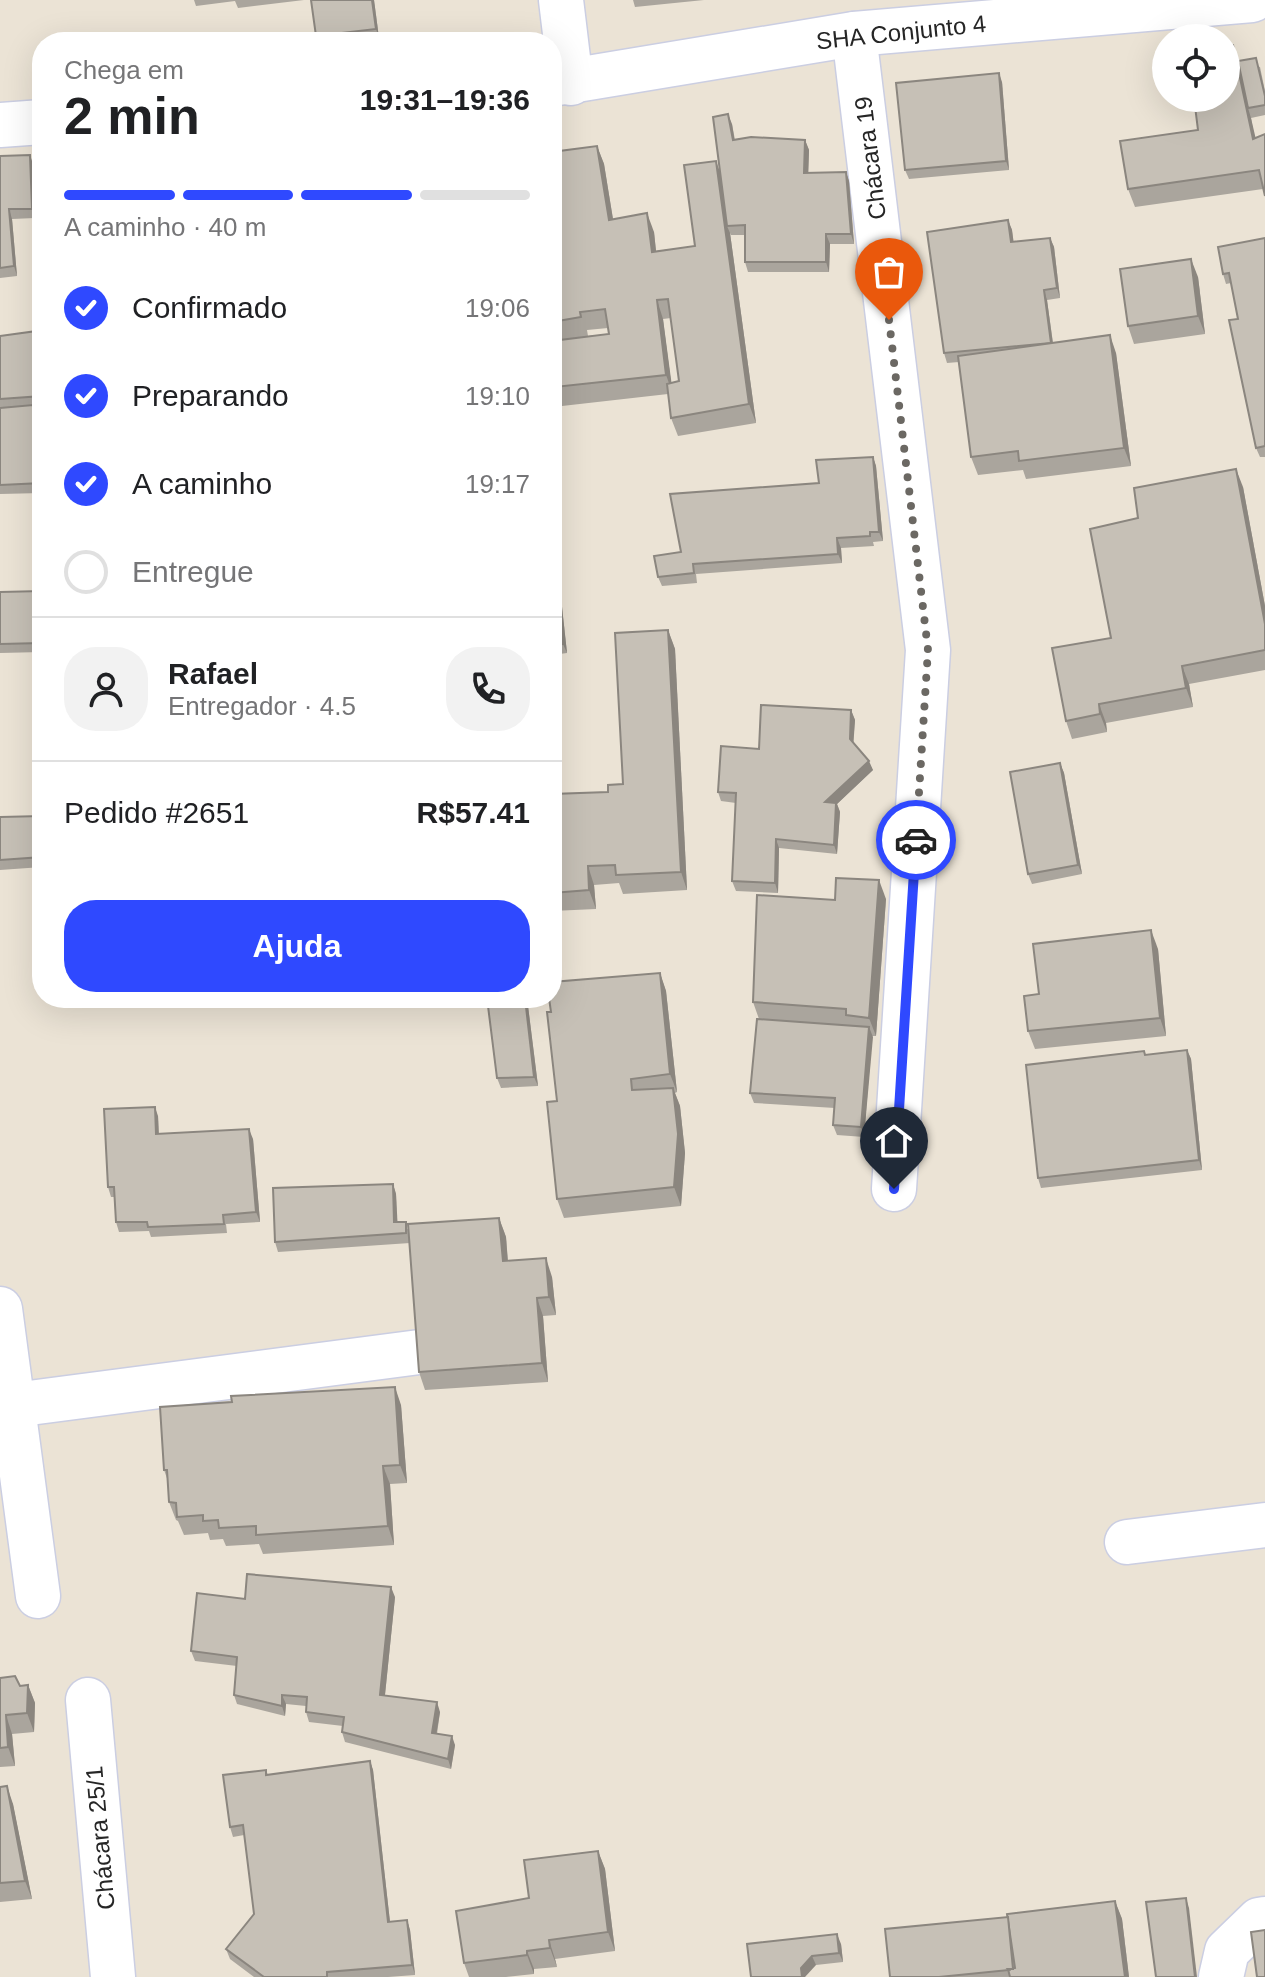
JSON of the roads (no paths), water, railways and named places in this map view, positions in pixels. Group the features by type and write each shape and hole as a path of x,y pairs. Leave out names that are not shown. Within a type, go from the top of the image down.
{"street":[{"path":"561,0 561,32"},
{"name":"SHA Conjunto 4","path":"562,84 854,34 1252,0"},
{"name":"Chácara 19","path":"854,34 928,650 894,1189"},
{"path":"0,125 32,123"},
{"path":"0,1309 38,1596"},
{"path":"14,1405 427,1351"},
{"path":"1127,1542 1265,1525"},
{"name":"Chácara 25/1","path":"88,1700 113,1977"},
{"path":"1221,1977 1227,1951 1259,1920 1265,1919"}]}
